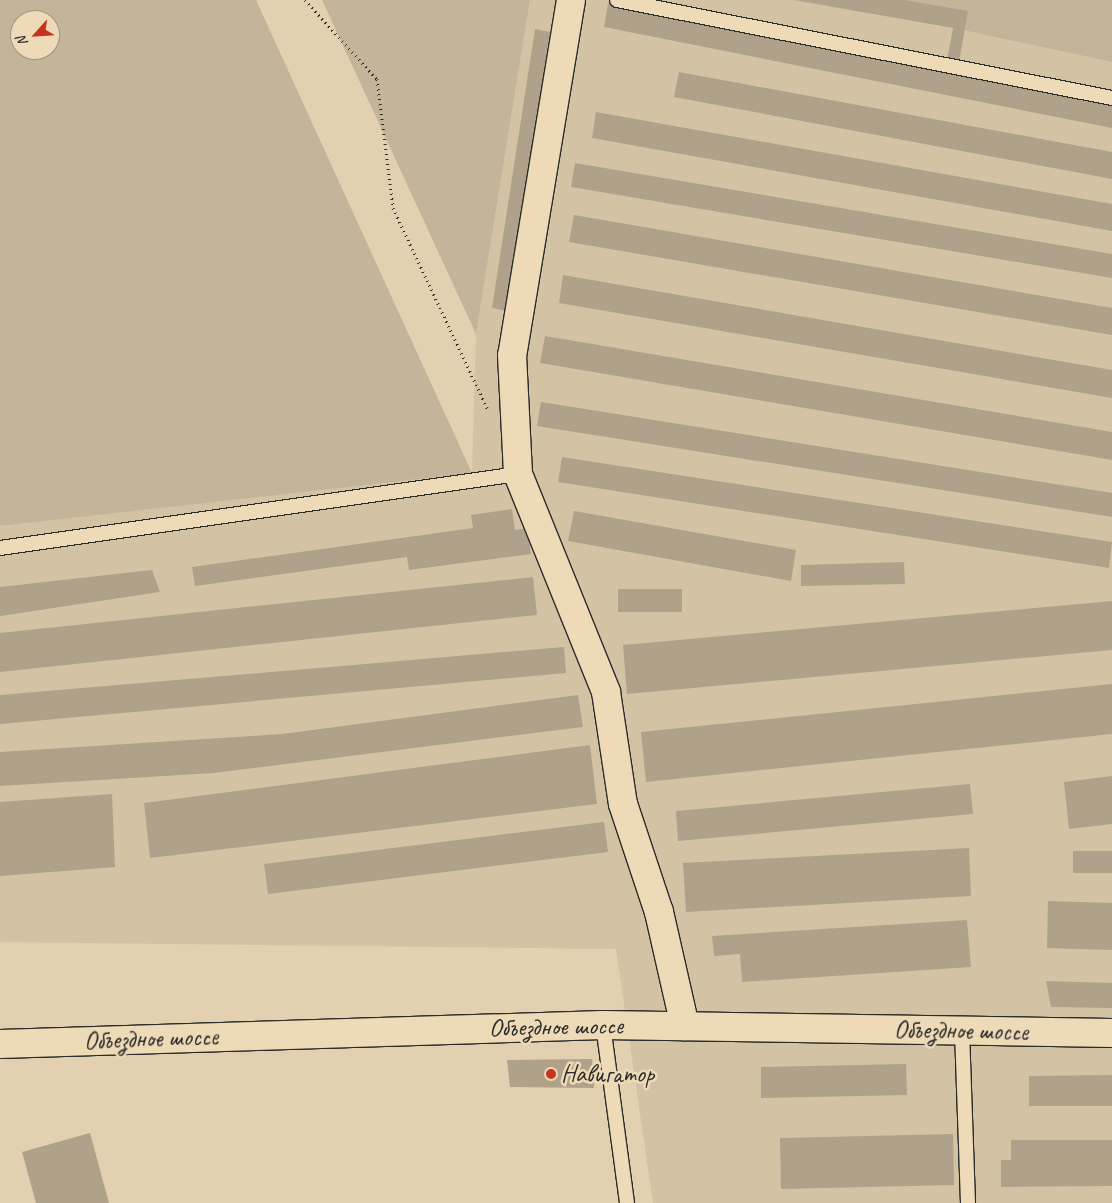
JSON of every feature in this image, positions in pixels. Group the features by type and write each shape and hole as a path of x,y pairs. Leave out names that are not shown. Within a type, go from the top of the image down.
{"street":[{"path":"571,0 512,355 518,474 606,692 623,804 659,912 685,1026"},
{"name":"Объездное шоссе","path":"0,1044 603,1025 1112,1033"}],"lane":[{"path":"617,0 1112,98"},
{"path":"0,548 518,474"},
{"path":"603,1025 627,1203"},
{"path":"962,1031 968,1203"}],"path":[{"path":"305,0 377,79 393,208 493,421"}],"shaded area":[{"path":"0,0 256,0 472,473 0,526"},
{"path":"322,0 530,0 476,334"},
{"path":"530,0 790,0 953,28 1112,62 1112,1203 653,1203 616,949 0,942 0,526 472,472 476,334"},
{"path":"790,0 1112,0 1112,62 953,28"}],"building":[{"path":"796,0 904,0 968,11 957,74 1112,105 1112,128 604,27 608,4 945,72 953,28"},
{"path":"535,29 550,32 507,311 492,308"},
{"path":"679,72 1112,152 1112,179 674,97"},
{"path":"596,112 1112,204 1112,231 592,138"},
{"path":"575,163 1112,254 1112,278 571,187"},
{"path":"574,215 1112,308 1112,335 569,242"},
{"path":"563,275 1112,370 1112,398 559,303"},
{"path":"545,336 1112,432 1112,460 540,363"},
{"path":"541,402 1112,493 1112,517 537,426"},
{"path":"562,457 1112,542 1109,568 558,482"},
{"path":"512,509 515,530 528,528 531,554 409,570 407,557 195,586 192,567 473,528 471,515"},
{"path":"574,511 796,550 791,581 568,541"},
{"path":"904,562 905,584 801,586 801,565"},
{"path":"152,570 160,592 0,616 0,587"},
{"path":"533,577 537,615 0,672 0,633"},
{"path":"618,589 682,589 682,612 618,612"},
{"path":"1112,601 1112,650 627,694 623,645"},
{"path":"564,647 566,673 0,724 0,695"},
{"path":"1112,684 1112,734 646,782 641,732"},
{"path":"578,695 583,727 214,773 0,786 0,752 282,734"},
{"path":"590,745 597,804 150,858 144,803"},
{"path":"1112,776 1112,824 1069,829 1064,782"},
{"path":"970,784 973,814 678,841 676,811"},
{"path":"112,794 115,867 0,876 0,802"},
{"path":"604,822 608,852 268,894 264,864"},
{"path":"969,848 971,896 686,912 683,863"},
{"path":"1073,851 1112,851 1112,873 1073,873"},
{"path":"1048,901 1112,903 1112,950 1047,948"},
{"path":"967,920 971,967 742,982 740,954 714,956 712,936"},
{"path":"1046,981 1112,983 1112,1008 1051,1007"},
{"name":"Навигатор","path":"592,1059 594,1088 510,1087 507,1060"},
{"path":"906,1064 907,1095 761,1098 761,1067"},
{"path":"1112,1075 1112,1106 1029,1106 1029,1076"},
{"path":"90,1133 109,1203 36,1203 22,1152"},
{"path":"953,1134 954,1185 781,1189 780,1138"},
{"path":"1011,1140 1112,1140 1112,1186 1001,1187 1001,1160 1011,1160"}],"place":[{"name":"Навигатор","path":"551,1074"}]}
